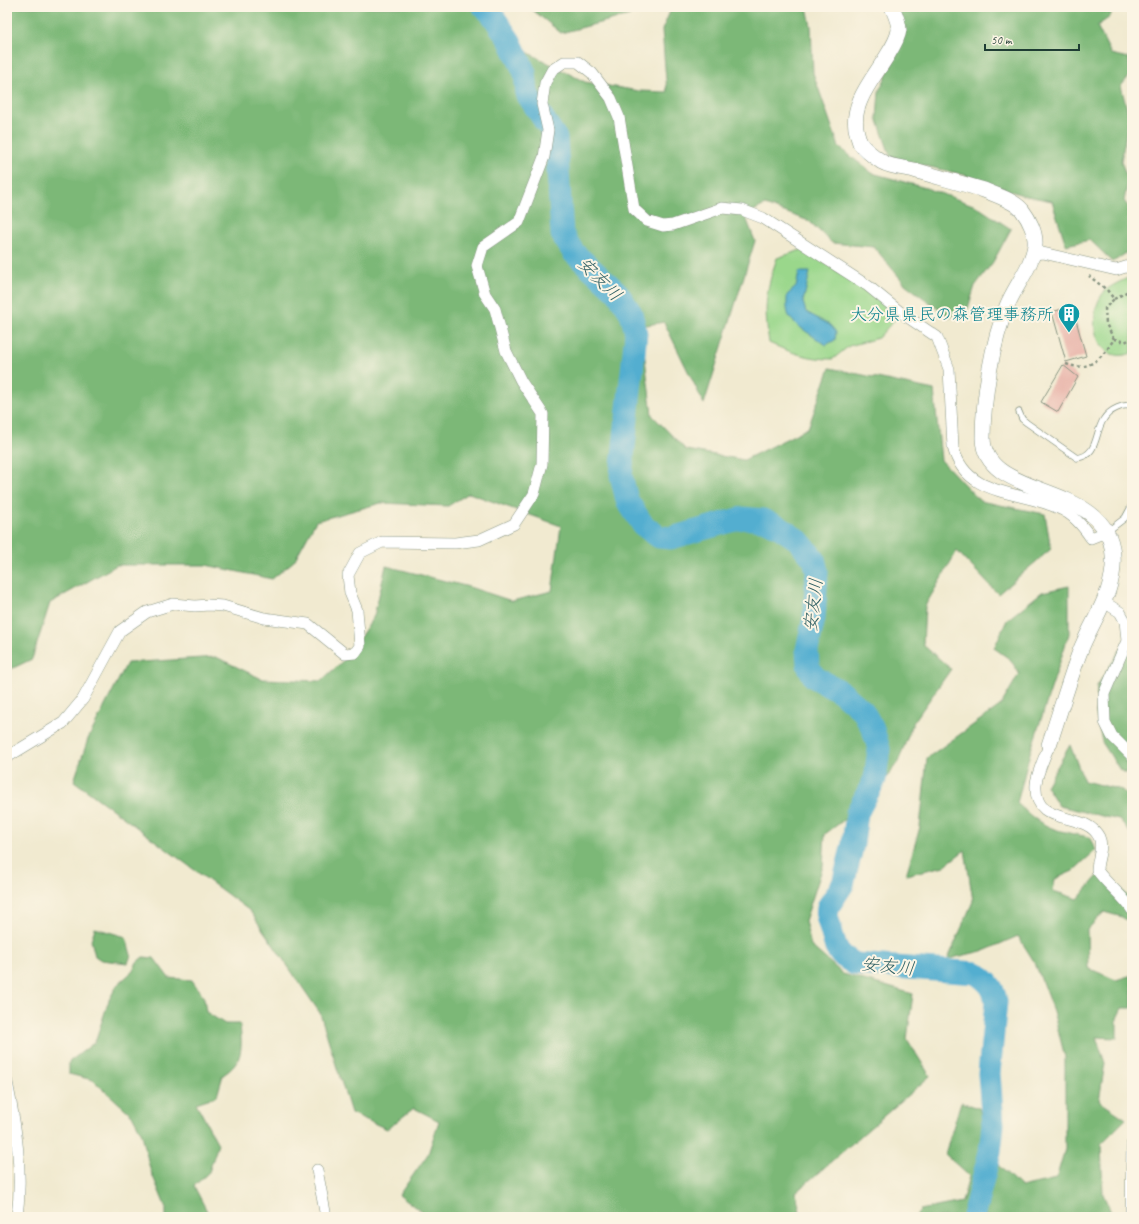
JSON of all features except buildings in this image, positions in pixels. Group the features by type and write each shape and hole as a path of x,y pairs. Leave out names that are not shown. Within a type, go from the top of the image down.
{"street":[{"path":"892,7 898,20 899,31 894,43 859,102 854,123 860,143 883,162 965,184 1000,196 1021,208 1032,227 1036,242 1034,254 1013,293 1003,316 991,368 983,441 987,455 993,465 1005,474 1071,501 1082,508 1093,516 1106,532 1111,541 1113,555 1111,584 1080,652 1036,783 1036,795 1040,804 1045,810 1058,816 1084,824 1092,828 1099,836 1101,846 1097,870 1103,879 1128,903 1132,910"},
{"path":"7,757 63,722 84,699 120,631 147,612 173,604 224,606 264,618 308,624 345,654 355,653 360,646 357,610 350,593 348,575 360,553 382,542 455,544 479,540 514,524 534,494 542,464 543,414 521,381 506,352 495,309 484,294 477,266 483,247 519,222 544,157 548,130 542,104 545,83 552,70 564,62 578,62 587,69 611,98 619,117 634,209 647,221 663,226 673,226 722,208 742,210 763,218 868,286 900,312 938,337 949,369 953,447 956,459 962,468 975,479 997,491 1057,507 1080,523 1091,538 1106,532"},
{"path":"1034,254 1043,253 1116,270 1132,265"},
{"path":"1104,602 1120,612 1125,621 1128,641 1104,694 1105,722 1112,736 1132,756"},
{"path":"7,1082 17,1141 20,1184 17,1217"},
{"path":"1132,1144 1132,1217"},
{"path":"317,1170 326,1217"}],"lane":[{"path":"1019,412 1022,419 1027,423 1077,458 1086,457 1091,451 1100,423 1106,414 1118,408 1132,406"},
{"path":"1106,532 1125,518 1132,505"}],"path":[{"path":"1132,289 1114,299 1105,308 1106,324 1114,338 1124,342 1132,338"},
{"path":"1107,290 1114,299"},
{"path":"1066,364 1073,366 1092,365 1106,351 1114,338"}],"green space":[{"path":"7,7 473,7 521,49 585,82 639,91 667,92 662,30 672,7 807,7 811,26 813,73 839,147 872,173 926,188 976,206 1011,229 993,262 975,286 968,308 949,317 905,284 874,247 832,243 809,221 765,205 745,215 755,241 704,404 664,322 641,326 652,415 686,450 744,460 808,428 830,368 934,390 941,460 980,501 1045,514 1051,549 998,594 957,551 925,606 923,645 951,669 913,723 898,762 868,802 825,834 823,866 805,921 811,946 843,974 913,994 907,1039 930,1076 796,1192 801,1217 428,1217 399,1195 428,1154 439,1121 414,1108 387,1129 351,1113 320,1013 250,911 74,781 88,739 127,663 216,657 262,679 321,681 347,657 374,616 386,566 469,587 512,601 552,591 561,526 469,493 448,506 381,503 316,521 294,561 272,579 206,565 117,565 50,603 32,659 7,671"},
{"path":"529,7 625,7 630,15 561,33"},
{"path":"891,7 1113,7 1110,17 1097,26 1111,54 1128,58 1131,74 1121,86 1129,117 1121,161 1128,181 1124,201 1132,211 1132,249 1113,262 1090,240 1066,245 1052,201 1022,195 965,175 891,158 877,118 879,91 897,54 902,27"},
{"path":"804,249 871,293 899,315 878,338 849,346 833,359 800,355 769,343 766,309 770,281 777,258"},
{"path":"1132,276 1132,353 1119,355 1108,352 1101,345 1096,334 1096,310 1100,298 1107,289"},
{"path":"1069,586 1069,634 1030,753 1017,803 1034,818 1050,827 1089,837 1096,850 1073,871 1055,879 1053,891 1078,899 1103,870 1132,901 1132,924 1122,917 1104,912 1087,930 1088,968 1116,980 1132,975 1132,1008 1122,1008 1117,1018 1117,1038 1096,1037 1105,1063 1099,1101 1126,1119 1101,1144 1103,1194 1113,1217 916,1217 920,1210 962,1202 969,1176 945,1154 961,1102 979,1108 998,1165 1021,1187 1056,1179 1065,1149 1065,1057 1053,1011 1035,963 1018,936 986,950 948,959 973,901 965,850 944,866 906,875 920,827 927,758 1001,705 1019,674 1011,660 994,648 1007,620 1042,592"},
{"path":"1132,611 1132,776 1120,770 1102,742 1096,713 1097,686 1128,637"},
{"path":"1070,745 1084,781 1122,790 1132,801 1132,835 1119,820 1059,806 1046,786"},
{"path":"95,928 126,937 131,955 128,963 101,960 95,956 91,940"},
{"path":"143,957 154,958 169,978 192,980 204,998 206,1012 225,1024 240,1024 241,1047 235,1065 223,1075 217,1096 196,1103 218,1144 209,1172 194,1186 210,1217 166,1217 166,1208 150,1169 142,1134 132,1115 93,1080 69,1074 69,1062 95,1042 109,1000 117,985 133,971 137,962"}],"water":[{"path":"799,272 810,272 803,302 806,312 830,325 836,332 835,340 826,345 791,320 788,314 787,295 796,287"}],"waterway":[{"name":"安友川","path":"484,7 491,13 510,41 525,73 527,94 556,138 562,234 574,253 617,292 631,313 636,333 621,475 627,500 643,525 659,537 671,538 742,518 763,520 779,527 798,540 814,559 817,571 814,618 807,650 808,665 814,677 840,691 863,711 873,729 879,749 875,779 857,813 853,844 843,884 828,907 827,916 836,948 841,955 855,964 976,973 987,982 994,992 996,1002 989,1074 993,1124 990,1152 973,1217"}],"place":[{"name":"大分県県民の森管理事務所","path":"1069,334"}]}
